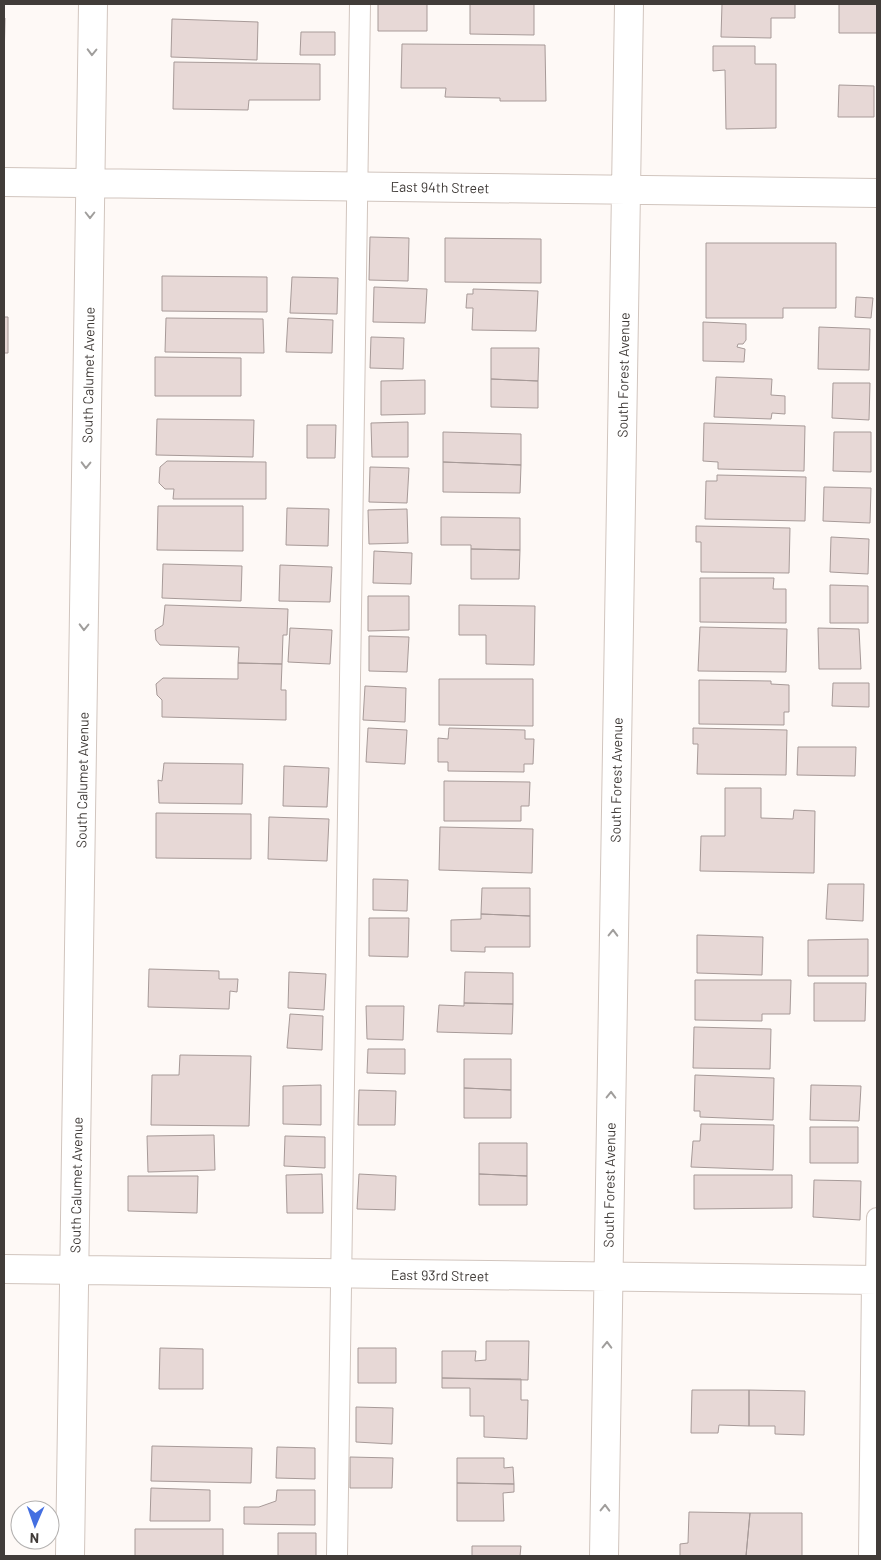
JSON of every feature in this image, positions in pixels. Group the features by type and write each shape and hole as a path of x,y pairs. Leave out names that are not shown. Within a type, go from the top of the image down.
{"street":[{"name":"South Calumet Avenue","path":"70,1556 93,4"},
{"name":"South Forest Avenue","path":"604,1556 629,4"},
{"name":"East 94th Street","path":"4,182 877,193"},
{"name":"East 93rd Street","path":"4,1269 877,1280"},
{"path":"873,1556 877,1280"}],"lane":[{"path":"337,1556 360,4"},
{"path":"877,1218 877,1280"}],"building":[{"path":"378,4 427,4 427,31 378,31"},
{"path":"470,4 534,4 534,35 470,34"},
{"path":"722,4 795,4 795,18 771,18 771,38 721,37"},
{"path":"839,4 877,4 877,33 839,33"},
{"path":"4,18 5,18 4,65"},
{"path":"172,19 258,22 257,60 171,57"},
{"path":"301,32 335,32 335,55 300,55"},
{"path":"402,44 545,45 546,101 500,101 500,98 445,97 446,88 401,88"},
{"path":"713,46 755,46 755,64 776,64 776,128 726,129 725,70 713,71"},
{"path":"174,62 320,64 320,100 249,100 248,110 173,109"},
{"path":"839,85 874,86 874,117 838,117"},
{"path":"370,237 409,238 408,281 369,280"},
{"path":"445,238 541,239 541,283 445,282"},
{"path":"706,243 836,243 836,308 783,308 783,318 706,318"},
{"path":"162,276 267,277 267,312 162,311"},
{"path":"292,277 338,278 337,314 290,313"},
{"path":"374,287 427,289 425,323 373,322"},
{"path":"473,289 538,291 536,331 472,330 473,308 466,308 467,294 473,294"},
{"path":"856,297 873,298 871,318 855,317"},
{"path":"4,317 8,317 8,353 4,353"},
{"path":"166,318 263,319 264,353 165,352"},
{"path":"288,318 333,320 332,353 286,352"},
{"path":"703,322 746,324 746,340 743,344 738,344 737,347 745,349 744,362 703,361"},
{"path":"819,327 870,329 869,370 818,369"},
{"path":"371,337 404,338 403,369 370,368"},
{"path":"491,348 539,348 538,381 491,379"},
{"path":"155,357 241,358 241,396 155,396"},
{"path":"716,377 772,379 771,395 785,396 785,414 772,413 771,419 714,417"},
{"path":"491,379 538,381 538,408 491,407"},
{"path":"425,380 425,414 381,415 381,381"},
{"path":"833,383 870,383 869,420 832,418"},
{"path":"157,419 254,420 253,457 156,455"},
{"path":"408,422 408,457 372,457 371,423"},
{"path":"704,423 805,426 804,471 718,469 718,462 703,461"},
{"path":"307,425 336,425 335,458 307,458"},
{"path":"443,432 521,434 521,465 443,462"},
{"path":"834,432 871,432 871,472 833,471"},
{"path":"167,461 266,462 266,499 173,499 174,489 165,489 159,483 160,467"},
{"path":"443,462 521,465 520,493 443,492"},
{"path":"370,467 409,468 407,503 369,502"},
{"path":"717,475 806,477 805,521 705,519 706,481 717,481"},
{"path":"824,487 871,488 870,523 823,521"},
{"path":"158,506 243,506 243,551 157,550"},
{"path":"287,508 329,509 328,546 286,545"},
{"path":"407,509 408,543 369,544 368,510"},
{"path":"441,517 520,518 520,550 471,549 471,545 441,545"},
{"path":"696,526 790,528 789,573 701,572 701,542 696,542"},
{"path":"831,537 869,539 868,574 830,572"},
{"path":"471,549 520,550 519,579 471,579"},
{"path":"374,551 412,553 411,584 373,583"},
{"path":"163,564 242,566 241,601 162,598"},
{"path":"280,565 332,567 330,602 279,601"},
{"path":"700,578 774,578 773,589 786,589 786,623 700,622"},
{"path":"830,585 868,586 868,623 830,623"},
{"path":"368,596 409,596 409,630 368,631"},
{"path":"165,605 288,609 287,635 283,635 282,664 238,663 239,647 160,645 156,640 155,630 163,625"},
{"path":"459,605 535,606 534,665 486,664 486,635 459,635"},
{"path":"700,627 787,629 786,672 698,671"},
{"path":"290,628 332,630 330,664 288,662"},
{"path":"818,628 859,629 861,669 819,669"},
{"path":"369,636 409,637 407,672 369,671"},
{"path":"238,663 282,664 281,690 286,690 286,720 162,717 162,700 157,695 156,684 163,678 238,679"},
{"path":"439,679 533,679 533,726 439,725"},
{"path":"699,680 771,681 771,684 789,685 789,712 784,712 784,725 699,724"},
{"path":"833,683 869,683 869,707 832,706"},
{"path":"365,686 406,688 405,722 363,720"},
{"path":"368,728 407,730 405,764 366,762"},
{"path":"449,728 525,730 525,739 534,739 533,764 524,764 524,772 448,771 448,762 438,762 438,738 448,739"},
{"path":"693,728 787,730 786,775 697,774 698,744 693,744"},
{"path":"798,747 856,747 855,776 797,775"},
{"path":"164,763 243,764 242,804 159,803 158,780 162,781"},
{"path":"284,766 329,768 327,807 283,806"},
{"path":"444,781 530,782 529,806 521,806 521,821 444,821"},
{"path":"725,788 761,788 761,818 793,819 794,810 815,811 814,873 700,871 701,836 725,836"},
{"path":"156,813 251,814 251,859 156,858"},
{"path":"269,817 329,819 327,861 268,859"},
{"path":"440,827 533,829 532,873 439,870"},
{"path":"373,879 408,880 407,911 373,910"},
{"path":"828,884 864,884 863,921 826,919"},
{"path":"482,888 530,888 530,916 481,914"},
{"path":"481,914 530,916 530,947 485,947 485,952 451,951 451,920 481,919"},
{"path":"369,918 409,918 408,957 369,956"},
{"path":"697,935 763,937 762,975 697,973"},
{"path":"868,939 868,976 808,976 808,940"},
{"path":"149,969 219,971 219,979 238,979 237,992 230,991 229,1009 148,1007"},
{"path":"289,972 326,974 324,1010 288,1008"},
{"path":"465,972 513,973 513,1004 464,1003"},
{"path":"695,980 791,980 790,1014 762,1014 762,1021 695,1020"},
{"path":"814,983 866,983 865,1021 814,1021"},
{"path":"464,1003 513,1004 512,1034 437,1032 439,1005 464,1006"},
{"path":"366,1006 404,1006 403,1040 367,1039"},
{"path":"290,1014 323,1016 322,1050 287,1048"},
{"path":"694,1027 771,1029 770,1069 693,1068"},
{"path":"368,1049 405,1049 405,1074 367,1073"},
{"path":"180,1055 251,1056 249,1126 151,1125 152,1075 179,1075"},
{"path":"464,1059 511,1059 511,1090 464,1088"},
{"path":"695,1075 774,1078 773,1120 700,1117 700,1111 694,1111"},
{"path":"321,1085 321,1125 283,1124 283,1086"},
{"path":"811,1085 861,1086 859,1121 810,1120"},
{"path":"464,1088 511,1090 511,1118 464,1118"},
{"path":"359,1090 396,1091 395,1125 358,1125"},
{"path":"701,1124 774,1125 773,1170 691,1167 693,1141 700,1141"},
{"path":"810,1127 858,1127 858,1163 810,1163"},
{"path":"214,1135 215,1170 148,1172 147,1136"},
{"path":"285,1136 325,1137 325,1168 284,1166"},
{"path":"479,1143 527,1143 527,1176 479,1174"},
{"path":"322,1174 323,1213 287,1213 286,1175"},
{"path":"359,1174 396,1176 395,1210 357,1209"},
{"path":"479,1174 527,1176 527,1205 479,1205"},
{"path":"694,1175 792,1175 792,1208 694,1209"},
{"path":"128,1176 198,1176 197,1213 128,1211"},
{"path":"814,1180 861,1181 860,1220 813,1217"},
{"path":"486,1341 529,1341 528,1380 442,1378 442,1351 476,1351 475,1361 486,1360"},
{"path":"160,1348 203,1349 203,1389 159,1389"},
{"path":"358,1348 396,1348 396,1383 358,1383"},
{"path":"442,1378 521,1379 521,1400 528,1400 527,1439 484,1437 484,1416 470,1416 470,1388 442,1388"},
{"path":"692,1390 749,1390 749,1426 719,1425 718,1433 691,1433"},
{"path":"749,1390 805,1391 804,1435 775,1434 775,1426 749,1426"},
{"path":"356,1407 393,1408 392,1444 356,1442"},
{"path":"152,1446 252,1448 251,1483 151,1481"},
{"path":"277,1447 315,1448 315,1479 276,1478"},
{"path":"350,1457 393,1458 392,1488 350,1488"},
{"path":"457,1458 504,1458 504,1468 513,1467 514,1484 457,1483"},
{"path":"457,1483 514,1484 514,1492 503,1493 504,1521 457,1521"},
{"path":"151,1488 210,1490 210,1521 150,1521"},
{"path":"277,1490 315,1490 315,1525 244,1524 244,1507 259,1507 276,1501"},
{"path":"689,1512 750,1513 746,1556 680,1556 680,1544 688,1543"},
{"path":"750,1513 802,1513 802,1556 746,1556"},
{"path":"135,1529 223,1529 223,1556 135,1556"},
{"path":"278,1533 316,1533 316,1556 278,1556"},
{"path":"472,1546 521,1546 520,1556 472,1556"}]}
